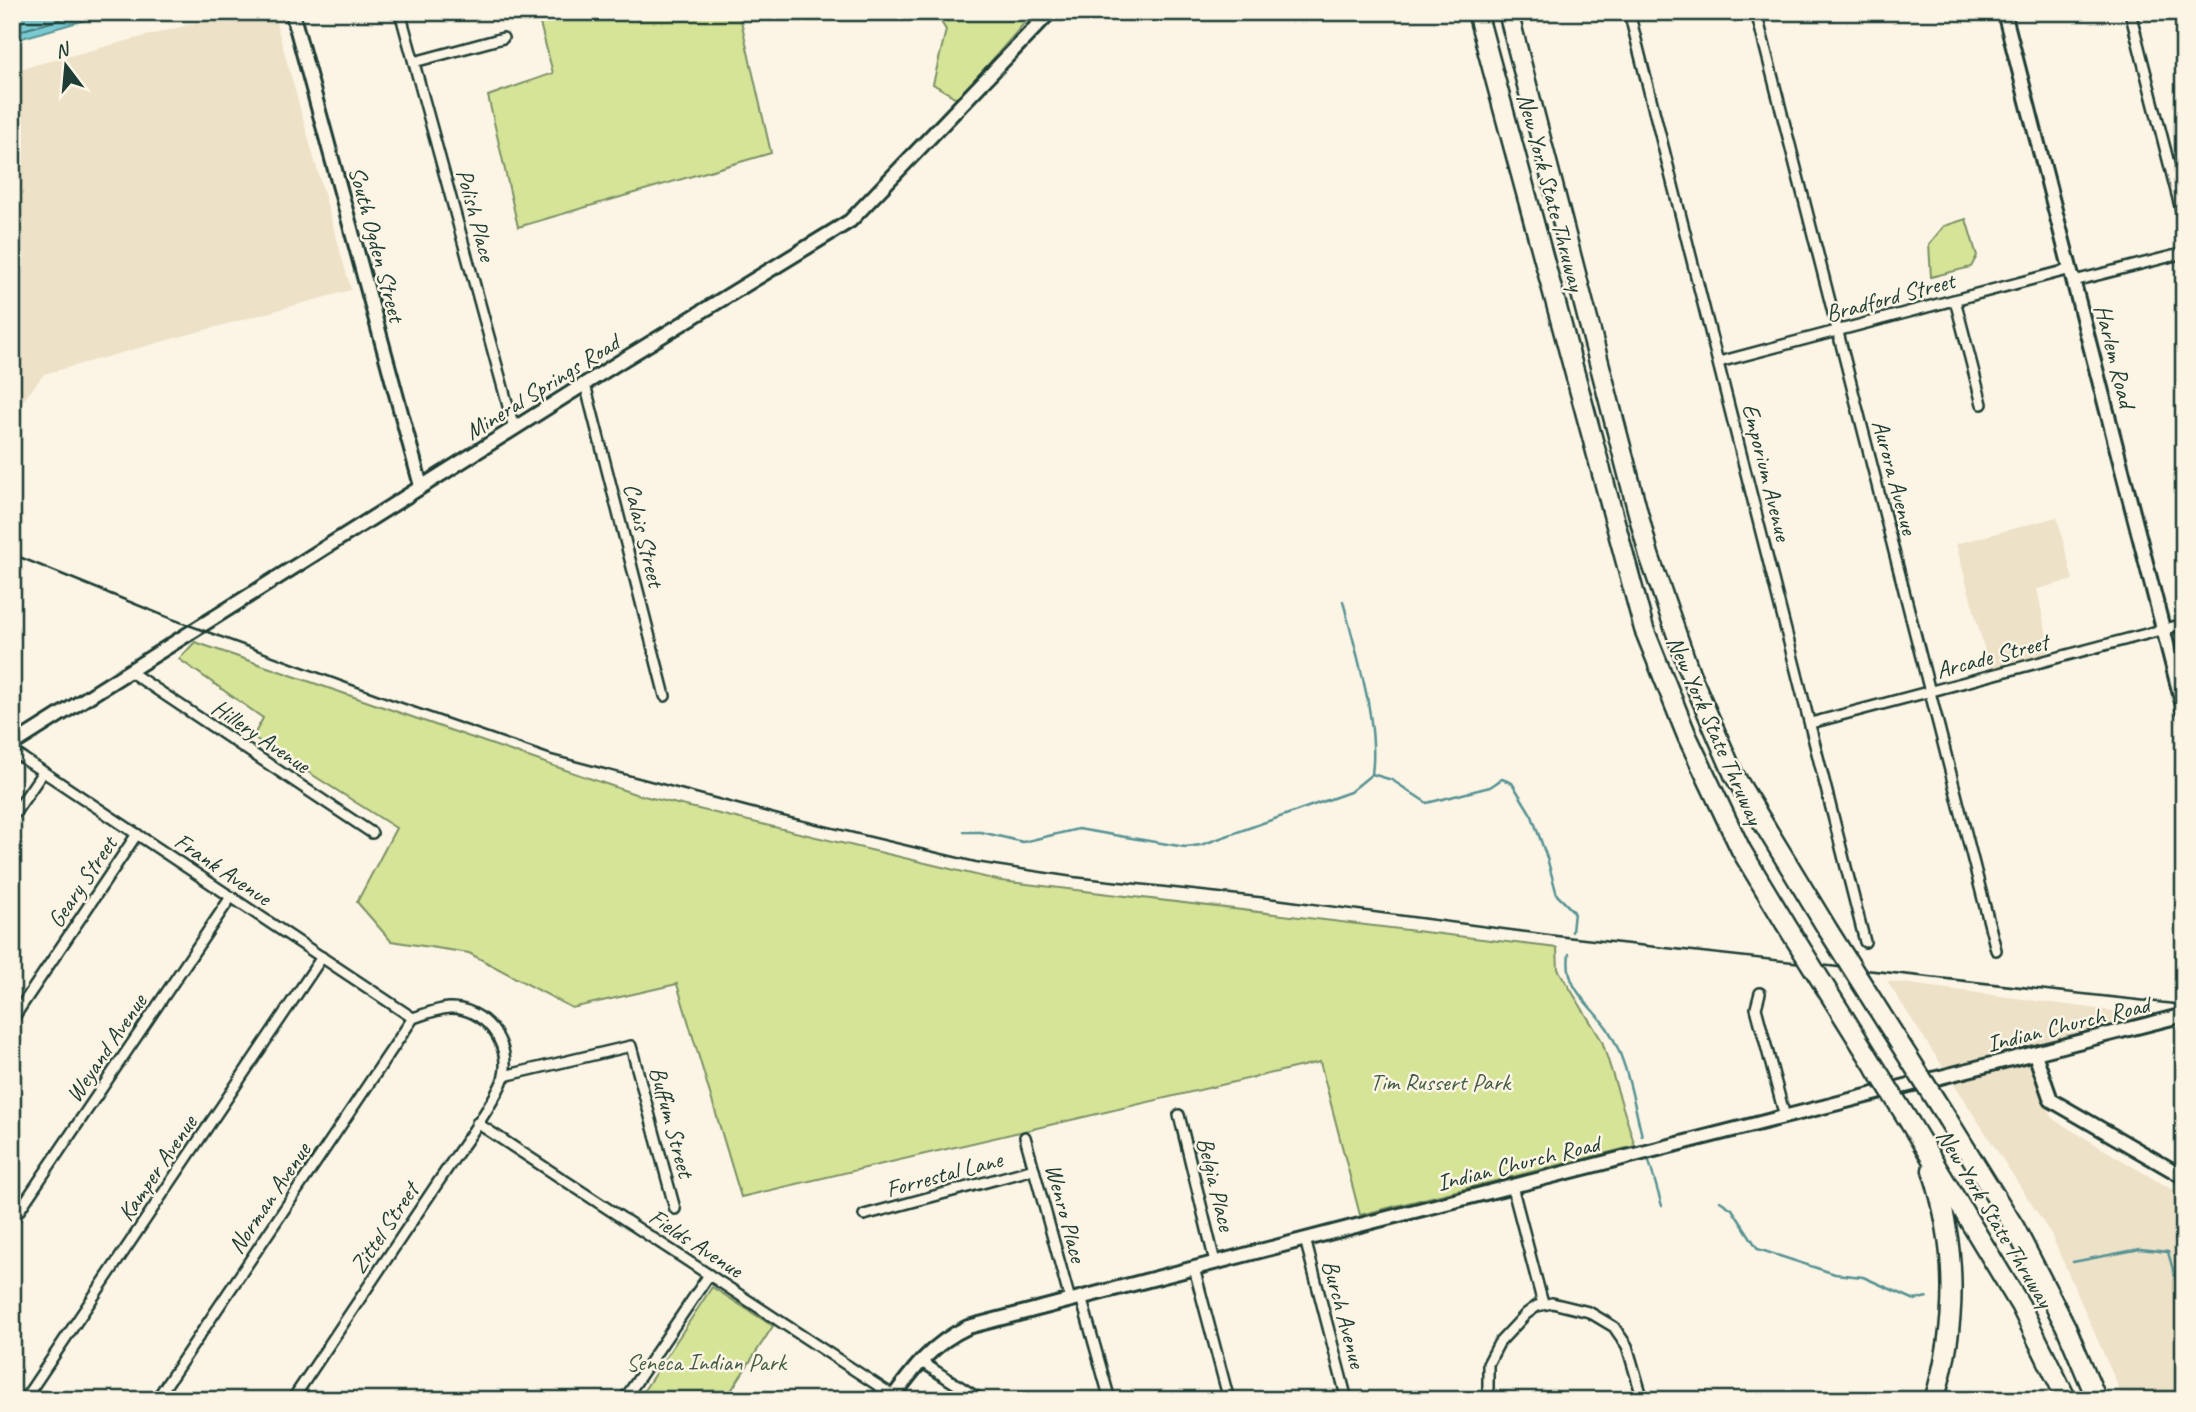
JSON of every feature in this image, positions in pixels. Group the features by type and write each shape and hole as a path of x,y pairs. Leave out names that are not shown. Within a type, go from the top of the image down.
{"highway":[{"name":"New York State Thruway","path":"1477,12 1644,629 1687,736 1735,837 2014,1294 2047,1355 2067,1400"},
{"name":"New York State Thruway","path":"1508,12 1649,555 1690,673 1734,775 2015,1228 2066,1326 2097,1400"},
{"path":"1924,1147 1940,1202 1952,1276 1948,1340 1934,1400"}],"street":[{"name":"South Ogden Street","path":"292,12 421,486"},
{"name":"Polish Place","path":"400,12 514,428"},
{"name":"Mineral Springs Road","path":"12,745 421,486 850,221 1050,12"},
{"name":"Emporium Avenue","path":"1629,12 1865,942"},
{"name":"Aurora Avenue","path":"1756,12 1996,950"},
{"name":"Harlem Road","path":"2004,12 2184,710"},
{"path":"2130,12 2184,222"},
{"path":"414,62 503,38"},
{"name":"Bradford Street","path":"1719,362 1955,300 2184,253"},
{"path":"1955,300 1982,404"},
{"name":"Calais Street","path":"585,384 665,696"},
{"name":"Arcade Street","path":"1811,723 2184,624"},
{"name":"Hillery Avenue","path":"129,671 372,833"},
{"name":"Frank Avenue","path":"12,751 413,1018"},
{"path":"12,817 43,772"},
{"name":"Geary Street","path":"12,1020 137,834"},
{"name":"Weyand Avenue","path":"12,1221 231,897"},
{"name":"Kamper Avenue","path":"24,1400 322,957"},
{"path":"1760,993 1756,1008 1785,1117"},
{"path":"413,1018 450,1008 462,1009 479,1016 488,1023 504,1050 504,1076"},
{"name":"Indian Church Road","path":"892,1398 920,1361 945,1339 968,1327 2184,1015"},
{"name":"Norman Avenue","path":"156,1400 413,1018"},
{"name":"Buffum Street","path":"504,1076 631,1046 675,1209"},
{"path":"2035,1054 2051,1100 2184,1177"},
{"name":"Zittel Street","path":"292,1400 477,1123 504,1076"},
{"name":"Belgia Place","path":"1179,1115 1215,1262"},
{"name":"Fields Avenue","path":"477,1123 892,1398"},
{"name":"Wenro Place","path":"1025,1137 1110,1400"},
{"name":"Forrestal Lane","path":"864,1215 1034,1169"},
{"path":"1512,1186 1543,1304"},
{"name":"Burch Avenue","path":"1305,1239 1347,1400"},
{"path":"1194,1268 1229,1400"},
{"path":"624,1400 709,1275"},
{"path":"1488,1400 1488,1364 1493,1352 1526,1314 1543,1304 1552,1303 1588,1312 1614,1327 1627,1346 1643,1400"},
{"path":"920,1361 981,1400"}],"shaded area":[{"path":"238,12 273,12 351,290 44,374 12,415 12,71"},
{"path":"2057,517 2073,580 2037,589 2051,655 1990,670 1956,544"},
{"path":"1887,981 2151,1016 2023,1049 2053,1119 2184,1197 2184,1400 2124,1400 2051,1234"}],"green space":[{"path":"537,12 739,12 771,153 518,227 488,96 553,73"},
{"path":"935,12 1034,12 958,99 933,84 946,30"},
{"path":"1966,219 1977,256 1971,267 1931,277 1929,244 1944,226"},
{"name":"Tim Russert Park","path":"195,642 635,794 1001,881 1557,948 1558,969 1602,1041 1635,1146 1360,1215 1320,1062 741,1197 677,984 572,1008 469,953 391,941 357,902 396,828 253,737 263,718 179,659"},
{"name":"Seneca Indian Park","path":"712,1287 773,1326 725,1400 642,1400 639,1398"}],"water":[{"path":"12,12 113,12 12,41"}],"waterway":[{"path":"964,832 981,832 1023,842 1078,829 1185,847 1201,845 1350,792 1372,774 1373,754 1365,688 1343,601"},
{"path":"1372,774 1392,780 1427,803 1490,787 1502,779 1512,783 1532,816 1557,895 1574,912 1572,932"},
{"path":"1569,954 1568,966 1574,986 1607,1028 1620,1053 1642,1136"},
{"path":"1649,1161 1662,1206"},
{"path":"1720,1201 1732,1209 1758,1249 1835,1274 1863,1277 1915,1300 1927,1297"},
{"path":"2073,1262 2140,1249 2168,1252 2176,1280 2184,1289"}],"railway":[{"path":"12,554 172,619 552,755 783,816 976,862 1074,877 1268,898 1557,936 2184,1005"}]}
